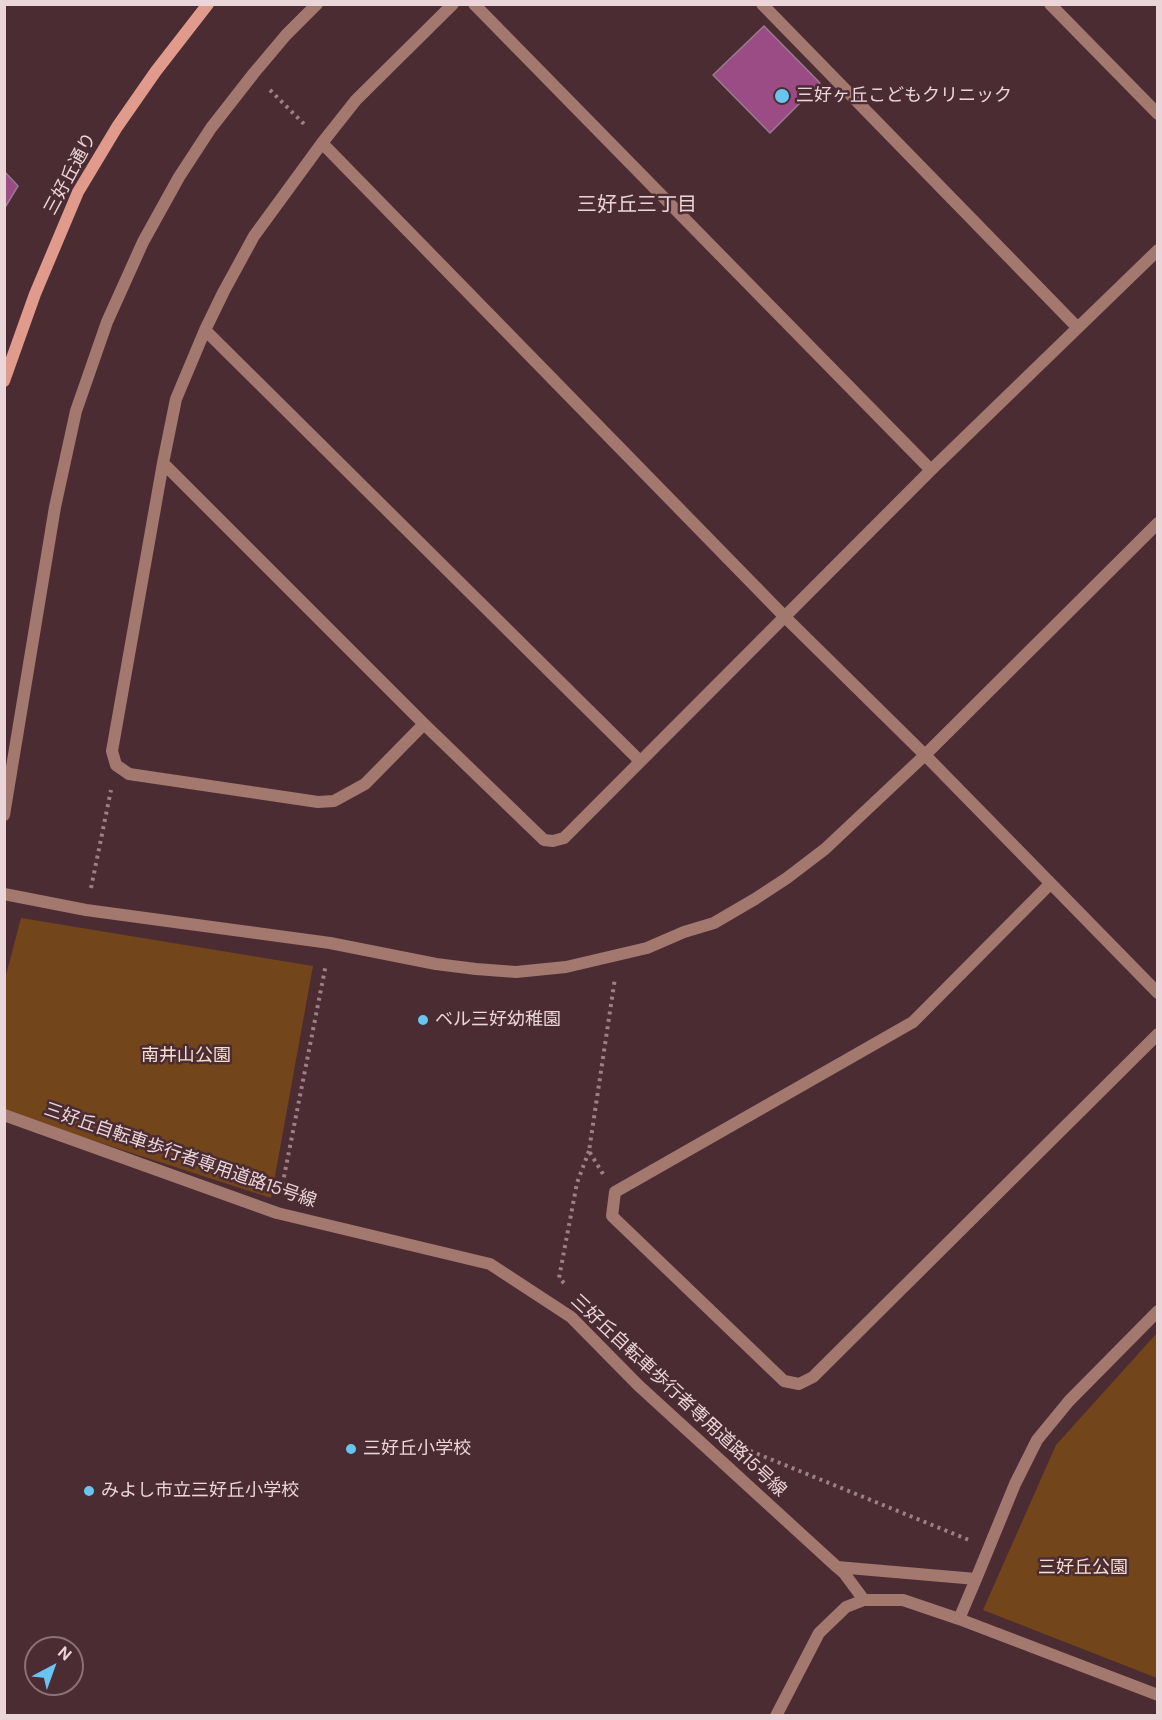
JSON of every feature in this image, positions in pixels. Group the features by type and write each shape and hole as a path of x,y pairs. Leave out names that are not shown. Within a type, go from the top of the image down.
{"street":[{"name":"三好丘通り","path":"4,381 35,294 83,184 123,117 208,4"},
{"path":"4,814 54,507 76,411 107,322 143,243 179,177 210,128 286,35 317,4"},
{"path":"424,724 365,784 334,801 318,802 129,774 116,765 112,751 163,463 177,399 205,330 254,236 322,143 356,99 453,4"},
{"path":"474,4 931,471"},
{"path":"762,4 1077,327"},
{"path":"1050,4 1158,114"},
{"path":"322,143 785,617 925,755 1158,993"},
{"path":"163,463 424,724 544,840 553,841 564,838 931,471 1158,250"},
{"path":"205,330 640,761"},
{"path":"4,894 86,910 330,943 436,964 476,969 516,972 566,967 647,948 714,922 787,878 825,849 925,755 1158,523"},
{"path":"1050,884 913,1022 615,1192 612,1216 784,1381 799,1384 813,1377 1158,1034"},
{"name":"三好丘自転車歩行者専用道路15号線","path":"4,1114 277,1213 490,1264 571,1317 638,1385 844,1573 864,1600"},
{"path":"959,1619 1015,1484 1037,1440 1069,1401 1158,1311"},
{"path":"837,1567 976,1579"},
{"path":"776,1716 819,1633 846,1607 864,1600 903,1600 1158,1695"}],"path":[{"path":"254,73 322,143"},
{"path":"86,910 116,765"},
{"path":"277,1213 330,943"},
{"path":"568,1287 559,1278 577,1183 589,1151 618,955"},
{"path":"589,1151 615,1192"},
{"path":"742,1448 988,1548"}],"green space":[{"name":"南井山公園","path":"21,918 313,966 271,1198 5,1112 5,979"},
{"name":"三好丘公園","path":"1157,1333 1157,1678 983,1610 1056,1445"}],"building":[{"path":"764,26 820,83 770,133 713,75"},
{"path":"4,171 18,186 4,209"}],"place":[{"name":"三好ヶ丘こどもクリニック","path":"782,96"},
{"name":"ベル三好幼稚園","path":"423,1020"},
{"name":"三好丘小学校","path":"351,1449"},
{"name":"みよし市立三好丘小学校","path":"89,1491"}],"district":[{"name":"三好丘三丁目","path":"637,206"}]}
